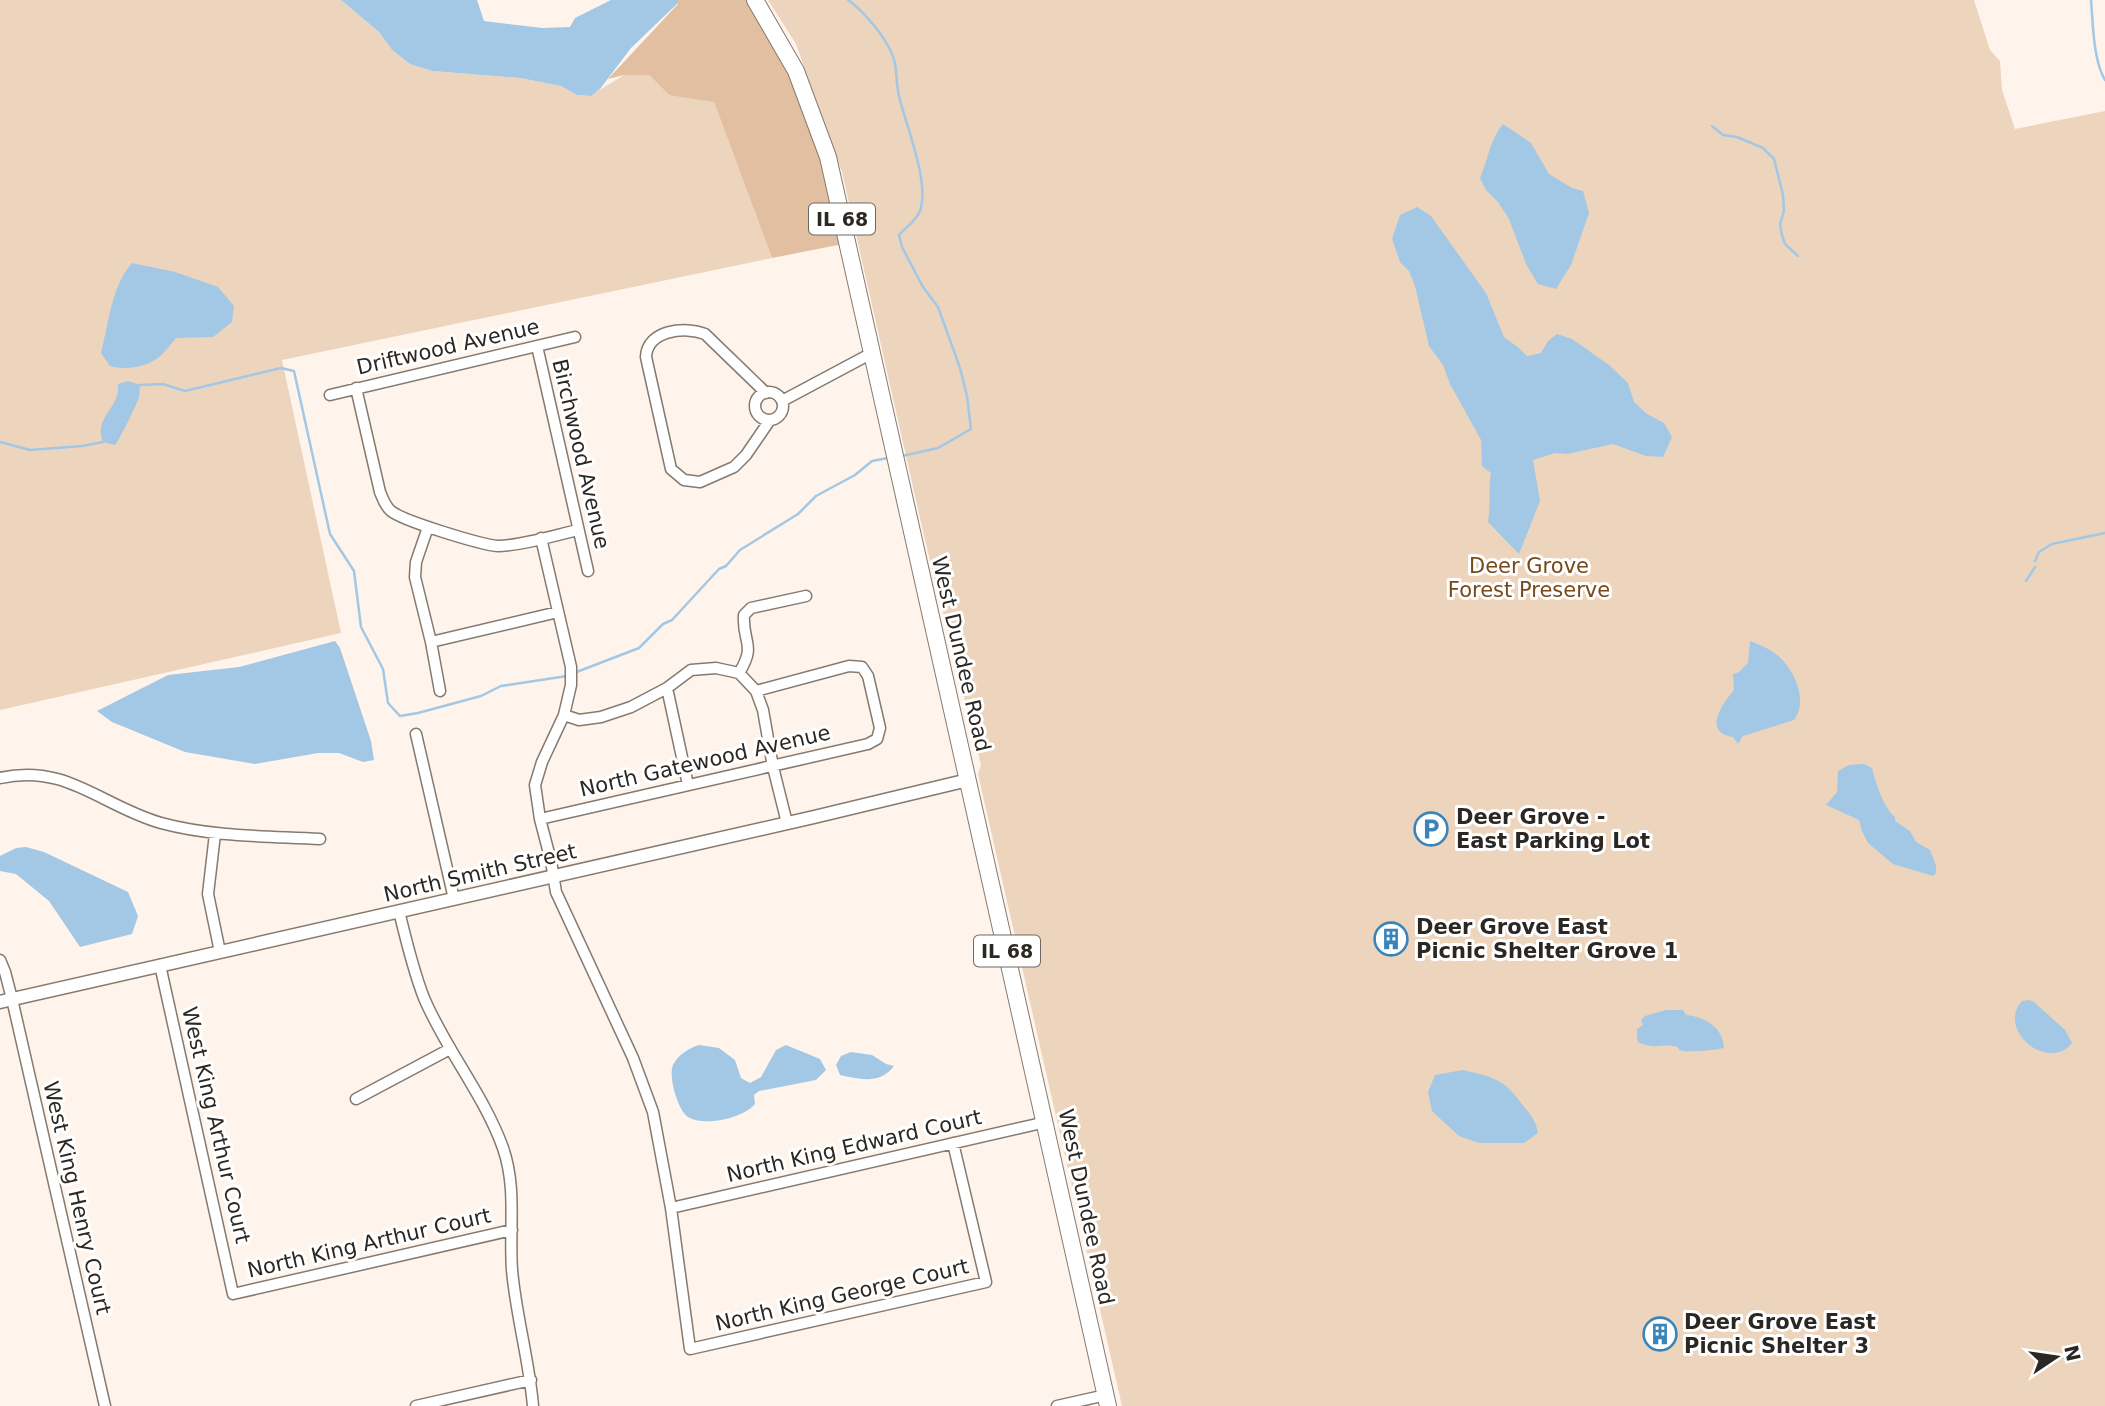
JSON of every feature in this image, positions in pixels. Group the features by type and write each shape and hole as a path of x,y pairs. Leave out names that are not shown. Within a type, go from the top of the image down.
{"main road":[{"name":"West Dundee Road","path":"755,0 796,71 828,157 1107,1401"}],"street":[{"path":"694,330 705,334 766,393 776,394 782,401 781,414 770,420 746,455 734,467 700,482 684,480 671,468 646,348 661,334 694,330"},
{"name":"Driftwood Avenue","path":"330,395 575,337"},
{"name":"Birchwood Avenue","path":"537,346 588,570"},
{"path":"782,401 872,353"},
{"path":"356,388 380,492 392,512 428,527 499,546 578,530"},
{"path":"766,393 759,398 755,406 761,418 770,420"},
{"path":"428,527 416,562 415,577 440,691"},
{"path":"541,538 571,667 571,685 564,715 542,762 535,785 540,819 556,892 643,1082 658,1130 671,1208"},
{"path":"739,673 748,659 749,646 743,624 744,615 751,608 806,596"},
{"path":"431,642 558,612"},
{"name":"North Gatewood Avenue","path":"540,819 773,767 868,744 877,739 880,729 867,676 862,667 849,666 757,691"},
{"path":"564,715 579,720 601,717 631,707 667,688 691,670 716,668 739,673 757,691 787,823"},
{"path":"667,688 688,785"},
{"path":"416,734 454,899"},
{"path":"0,778 31,774 56,777 118,807 160,822 215,834 320,839"},
{"name":"North Smith Street","path":"6,1001 968,780"},
{"path":"215,834 208,894 220,952"},
{"path":"399,911 413,968 425,999 503,1149 512,1186 515,1302 531,1380 533,1406"},
{"name":"West King Henry Court","path":"0,960 5,972 6,1001 105,1406"},
{"name":"West King Arthur Court","path":"160,965 233,1294"},
{"path":"356,1099 450,1049"},
{"name":"North King Edward Court","path":"671,1208 1046,1122"},
{"name":"North King George Court","path":"671,1208 690,1349 986,1282 953,1143"},
{"name":"North King Arthur Court","path":"233,1294 512,1230"},
{"path":"416,1406 531,1380"},
{"path":"1057,1406 1107,1401"}],"green space":[{"path":"0,0 341,0 379,32 392,50 410,64 432,71 520,78 561,86 577,95 590,96 624,75 649,75 669,95 689,93 714,102 772,258 282,360 341,633 0,710"},
{"name":"Deer Grove Forest Preserve","path":"768,0 1974,0 1990,50 2000,61 2002,90 2015,129 2105,111 2105,1406 1122,1406 978,774 981,765 925,540 842,172 796,44"}],"shaded area":[{"path":"676,0 755,0 815,121 848,243 772,258 714,102 669,95 649,75 624,75 608,79 678,4"}],"water":[{"path":"341,0 477,0 484,21 542,28 570,27 575,18 611,0 677,0 678,3 631,48 600,89 591,96 577,95 561,86 520,78 432,71 410,64 392,50 379,32"},
{"path":"1503,124 1531,143 1549,174 1572,188 1583,191 1589,213 1571,265 1556,289 1538,284 1526,264 1509,219 1480,178 1492,143"},
{"path":"1417,207 1431,216 1486,293 1504,337 1527,356 1541,353 1548,341 1557,334 1572,339 1609,365 1628,383 1634,402 1647,414 1664,423 1672,437 1663,457 1646,456 1613,444 1567,454 1555,453 1533,460 1540,501 1519,554 1488,522 1491,473 1482,466 1481,440 1450,384 1443,365 1429,346 1415,286 1409,271 1400,262 1392,239 1400,215"},
{"path":"132,263 175,272 218,287 234,306 232,322 213,337 176,338 150,363 127,368 110,366 101,353 115,294"},
{"path":"128,381 140,385 138,401 115,445 103,442 102,426 116,400 118,384"},
{"path":"335,641 340,648 371,741 374,760 363,762 339,753 318,753 255,764 185,752 112,722 97,711 168,675 239,667"},
{"path":"1750,641 1773,652 1789,667 1800,694 1800,703 1794,720 1743,736 1738,744 1733,737 1718,730 1717,717 1734,690 1733,674 1748,663"},
{"path":"1864,764 1872,768 1887,808 1895,821 1910,831 1916,842 1930,850 1936,866 1933,876 1893,864 1868,843 1859,820 1826,805 1837,792 1838,771 1849,765"},
{"path":"26,847 44,852 128,892 138,916 132,934 80,947 49,901 16,874 0,871 0,856 16,848"},
{"path":"2029,1000 2065,1030 2072,1043 2062,1051 2050,1053 2039,1051 2028,1044 2015,1024 2016,1012 2022,1001"},
{"path":"1666,1010 1683,1010 1686,1015 1712,1024 1720,1034 1724,1048 1687,1051 1673,1046 1653,1046 1638,1042 1637,1029 1643,1025 1641,1020 1645,1016"},
{"path":"699,1045 719,1048 735,1060 741,1078 750,1083 761,1077 776,1050 786,1045 820,1059 826,1070 816,1080 759,1091 754,1095 755,1104 750,1109 733,1117 713,1121 695,1120 688,1117 681,1108 673,1085 672,1070 681,1055"},
{"path":"851,1052 872,1055 894,1066 876,1078 862,1079 840,1075 836,1065 841,1056"},
{"path":"1463,1070 1492,1078 1505,1085 1532,1117 1538,1133 1524,1143 1479,1143 1459,1136 1432,1111 1428,1092 1435,1075"}],"waterway":[{"path":"848,0 875,26 894,58 899,96 922,185 920,211 899,235 902,247 923,287 938,307 960,368 971,429 938,448 902,456"},
{"path":"2091,0 2096,52 2105,80"},
{"path":"1712,126 1723,135 1737,137 1763,148 1774,159 1783,195 1784,211 1780,224 1782,235 1785,244 1798,256"},
{"path":"140,385 163,384 185,391 281,368 294,371 330,534 354,571 361,627 383,669 388,703 400,716 481,696 501,686 567,676"},
{"path":"0,442 30,450 103,442"},
{"path":"574,673 639,648 663,624 672,620 740,550 798,514 816,496 855,475 872,461 888,458"},
{"path":"2035,561 2039,552 2052,544 2105,533"},
{"path":"2026,581 2035,567"}],"place":[{"name":"Deer Grove - East Parking Lot","path":"1431,829"},
{"name":"Deer Grove East Picnic Shelter Grove 1","path":"1391,939"},
{"name":"Deer Grove East Picnic Shelter 3","path":"1660,1334"}]}
